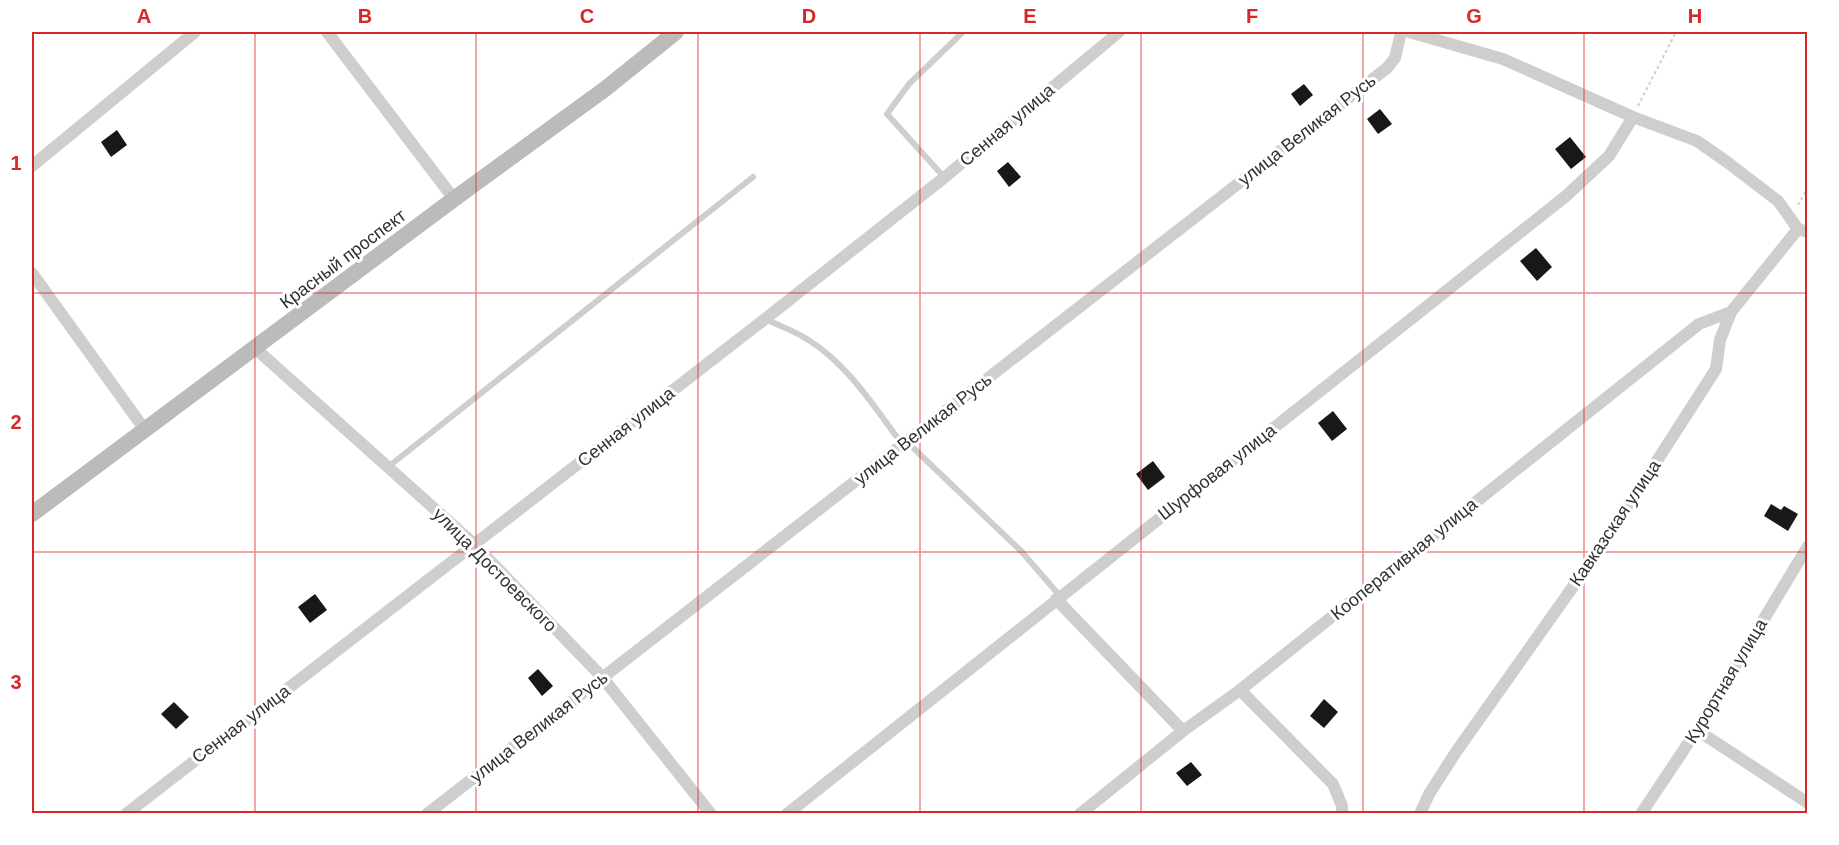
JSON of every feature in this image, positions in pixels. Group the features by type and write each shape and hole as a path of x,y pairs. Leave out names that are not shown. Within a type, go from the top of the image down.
{"street":[{"path":"32,166 195,32"},
{"path":"327,32 454,199"},
{"name":"Красный проспект","path":"32,514 605,89 676,32"},
{"name":"Сенная улица","path":"126,813 765,319 945,177 1119,32"},
{"name":"улица Великая Русь","path":"427,813 1387,68 1395,58 1401,32"},
{"path":"1409,32 1503,59 1633,117 1697,141 1778,201 1799,226"},
{"name":"Шурфовая улица","path":"787,813 1566,196 1609,156 1633,117"},
{"name":"Кавказская улица","path":"1420,813 1429,794 1456,752 1606,540 1716,369 1720,340 1731,312 1799,226"},
{"path":"32,273 145,430"},
{"name":"Кооперативная улица","path":"1080,813 1183,731 1240,690 1700,324 1731,312"},
{"name":"улица Достоевского","path":"256,349 475,545 602,677 711,813"},
{"name":"Курортная улица","path":"1641,813 1697,730 1808,546"},
{"path":"1058,598 1183,731"},
{"path":"1240,690 1333,784 1342,806 1342,813"},
{"path":"1697,730 1808,803"}],"lane":[{"path":"945,177 887,114 909,84 963,32"},
{"path":"387,467 753,177"},
{"path":"765,319 810,341 835,360 904,443 1022,552 1058,598"}],"path":[{"path":"1633,117 1676,32"},
{"path":"1799,226 1808,187"}],"building":[{"path":"1304,84 1313,95 1300,106 1291,94"},
{"path":"1380,109 1392,124 1378,134 1367,119"},
{"path":"117,130 127,145 111,157 101,142"},
{"path":"1570,137 1586,157 1571,169 1555,149"},
{"path":"1008,162 1021,177 1009,187 997,171"},
{"path":"1536,248 1552,267 1537,281 1520,261"},
{"path":"1333,411 1347,429 1332,441 1318,423"},
{"path":"1153,461 1165,477 1148,490 1136,474"},
{"path":"1771,504 1781,510 1784,506 1798,514 1788,531 1764,516"},
{"path":"315,594 327,610 310,623 298,607"},
{"path":"538,669 553,686 542,696 528,678"},
{"path":"1324,699 1338,712 1324,728 1310,716"},
{"path":"174,702 189,717 176,729 161,714"},
{"path":"1191,762 1202,775 1187,786 1176,773"}]}
